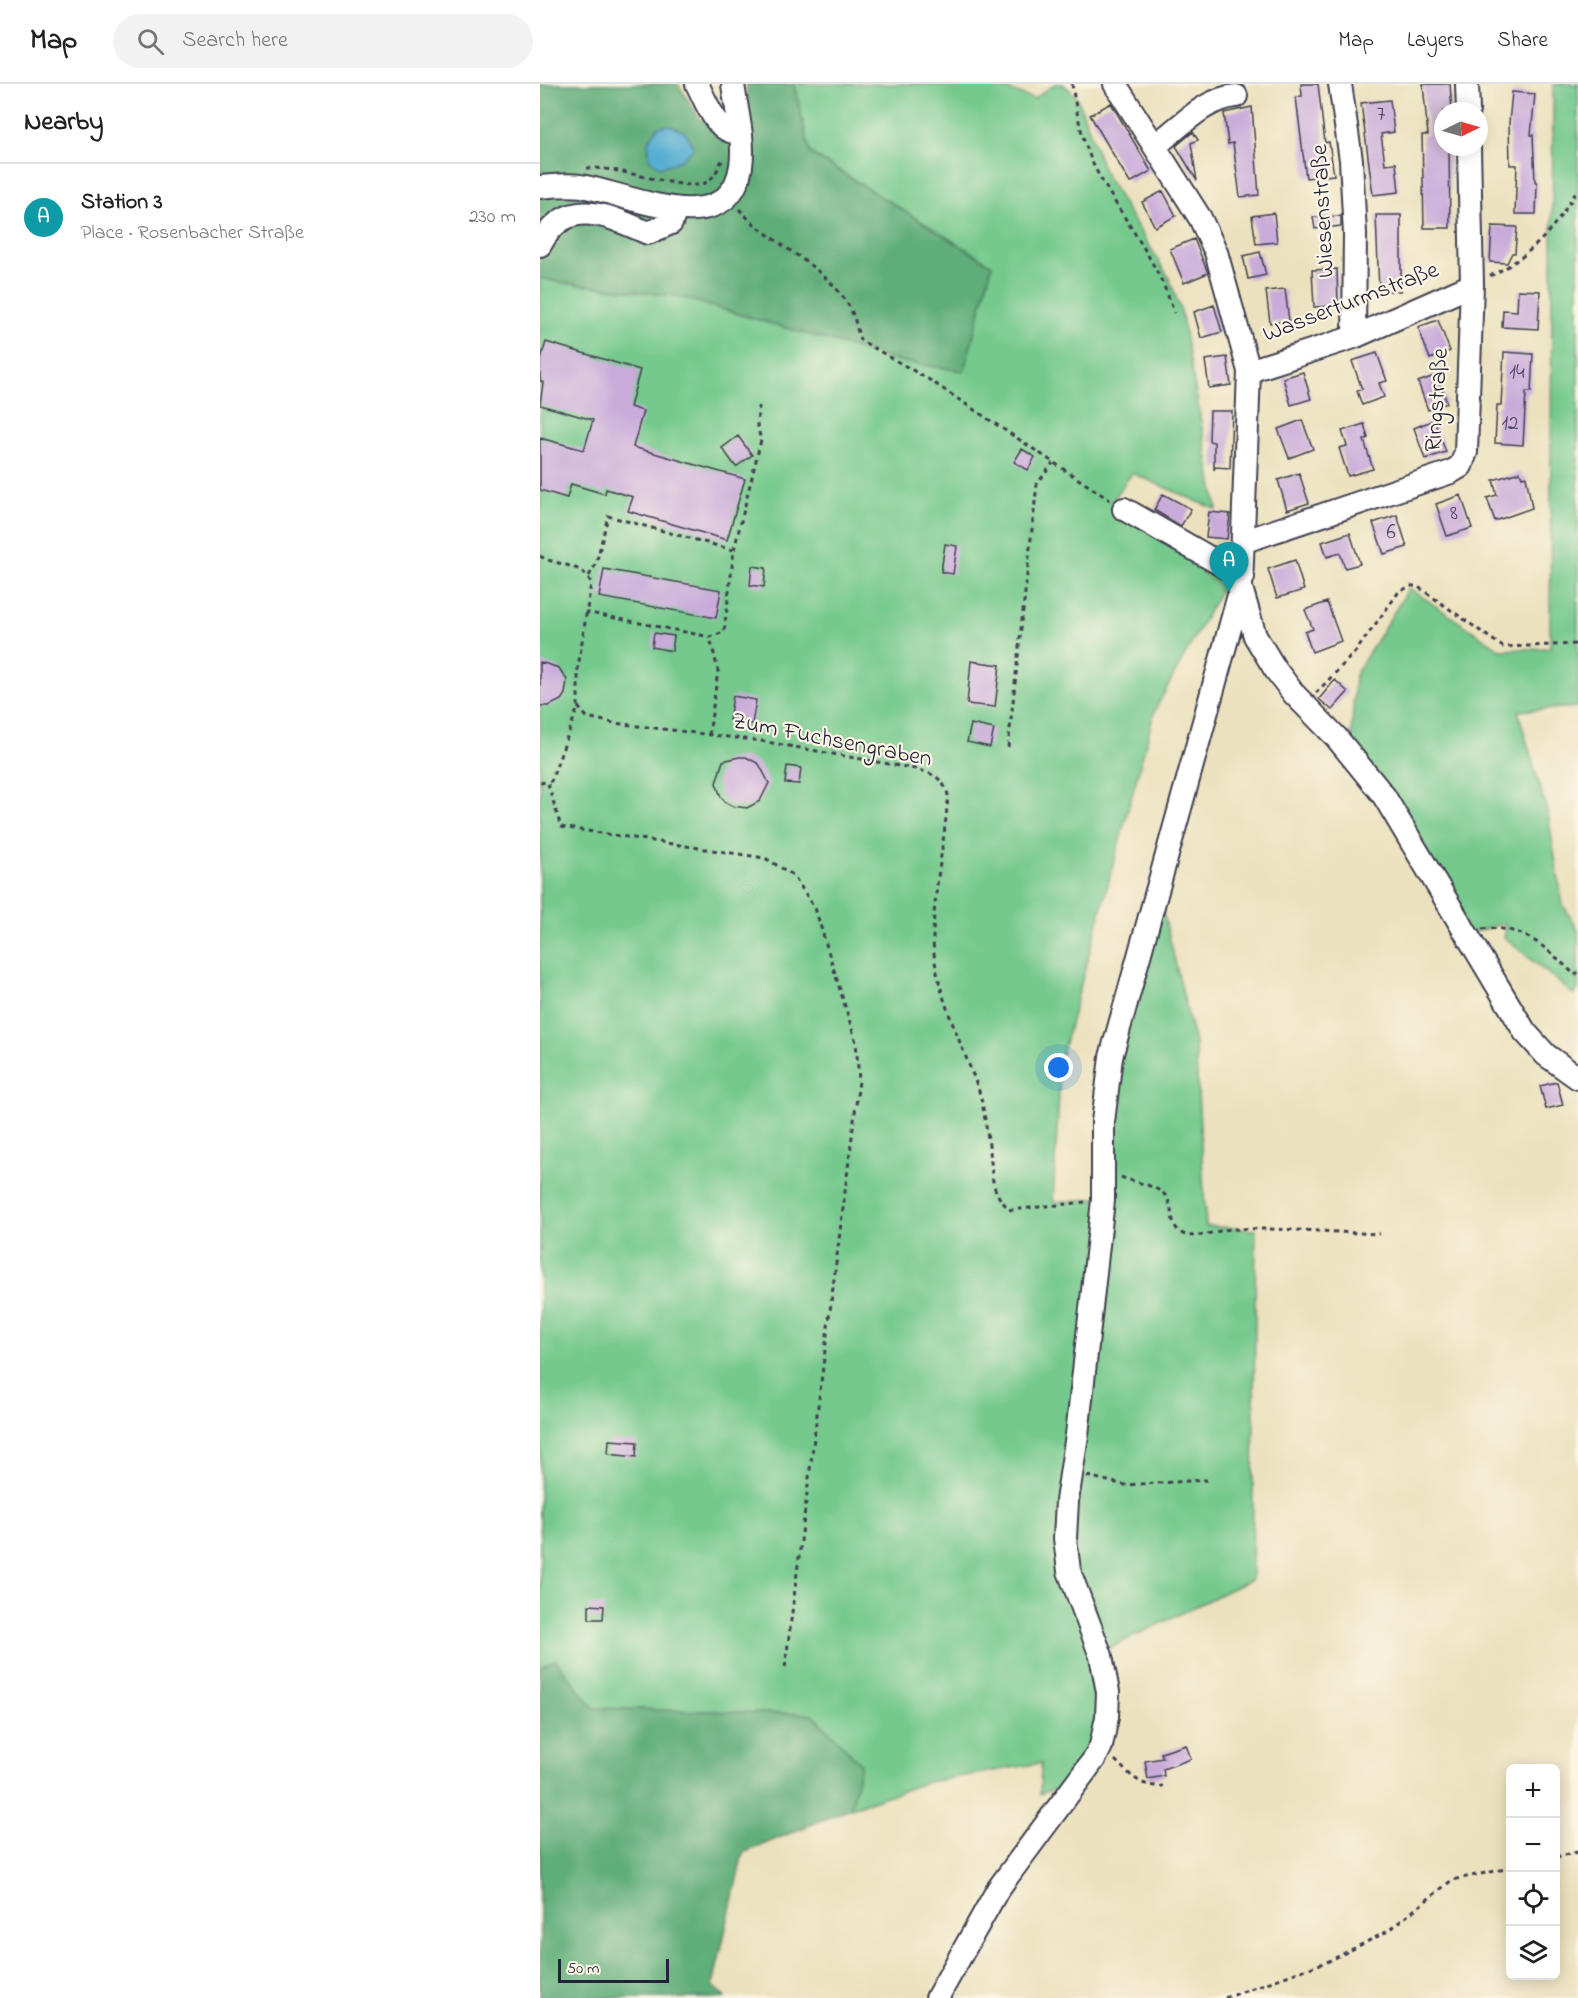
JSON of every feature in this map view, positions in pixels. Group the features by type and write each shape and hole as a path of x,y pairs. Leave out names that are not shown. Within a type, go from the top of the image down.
{"street":[{"path":"697,84 720,126 735,127"},
{"path":"540,187 579,186 676,210 710,208 730,196 742,165 735,127 733,84"},
{"path":"937,1998 998,1889 1086,1774 1101,1746 1107,1717 1108,1692 1101,1656 1069,1571 1065,1538 1103,1200 1103,1122 1111,1057 1228,642 1242,582 1249,371 1216,252 1200,218 1115,84"},
{"name":"Wiesenstraße","path":"1340,84 1351,160 1355,234 1354,337"},
{"path":"1467,84 1468,102"},
{"path":"1155,146 1206,104 1220,98 1236,96"},
{"name":"Ringstraße","path":"1245,541 1451,472 1461,466 1466,453 1472,285 1469,156"},
{"path":"540,245 550,227 572,214 602,213 648,233 671,223 676,210"},
{"name":"Wasserturmstraße","path":"1249,371 1354,337 1472,285"},
{"path":"1124,509 1242,582 1255,636 1275,669 1384,796 1525,1032 1546,1055 1578,1078"},
{"path":"1228,642 1255,636"}],"path":[{"path":"1072,84 1074,103 1094,166 1167,289 1174,313"},
{"path":"586,168 630,171 664,180 701,184 711,178 717,170 735,127"},
{"path":"1472,285 1538,246 1559,220 1578,189"},
{"path":"750,222 828,281 850,308 860,339 928,379 1124,509"},
{"path":"585,612 710,637 724,632 734,550 761,440 757,425 759,406"},
{"path":"1008,747 1037,484 1053,463"},
{"path":"589,576 596,564 608,516 734,550"},
{"path":"540,556 578,569 589,576 591,584 578,668 578,707 548,784"},
{"path":"1305,705 1356,651 1398,592 1410,586 1417,586 1503,647 1578,644"},
{"path":"709,735 718,671 710,637"},
{"name":"Zum Fuchsengraben","path":"578,707 587,717 829,752 934,774 945,783 948,795 933,934 936,965 940,989 980,1094 990,1147 994,1189 998,1200 1011,1210 1103,1200"},
{"path":"540,783 548,784"},
{"path":"548,784 561,827 765,858 793,875 814,908 856,1042 859,1082 784,1668"},
{"path":"1504,929 1523,933 1535,939 1575,975 1578,972"},
{"path":"1103,1170 1163,1193 1169,1202 1175,1226 1182,1233 1189,1235 1223,1229 1261,1228 1380,1234"},
{"path":"1071,1471 1104,1482 1125,1485 1207,1480"},
{"path":"1101,1746 1134,1779 1149,1787 1163,1786"},
{"path":"1560,1856 1578,1852"},
{"path":"1225,1998 1329,1961 1388,1931 1452,1880 1506,1869"}],"green space":[{"path":"540,84 678,84 701,120 747,106 747,84 794,84 810,153 992,265 964,371 903,362 677,296 564,283 540,278"},
{"path":"794,84 1004,84 1005,89 1034,99 1055,84 1063,84 1077,97 1106,176 1169,278 1181,311 1217,510 1132,473 1111,503 1228,576 1155,710 1061,1058 1053,1202 1101,1198 1107,1073 1158,891 1195,1043 1206,1226 1256,1230 1252,1579 1099,1653 1110,1718 1083,1780 1040,1794 1041,1763 928,1782 851,1808 861,1764 812,1714 594,1708 555,1660 540,1668 540,278 564,283 677,296 903,362 964,371 992,265 810,153"},
{"path":"1553,84 1578,84 1578,707 1518,711 1548,815 1563,905 1578,930 1578,990 1573,994 1504,937 1505,923 1468,934 1351,742 1355,675 1409,588 1501,650 1550,648"},
{"path":"555,1660 594,1708 812,1714 861,1764 851,1808 743,1853 713,1985 726,1998 540,1998 540,1668"}],"water":[{"path":"669,125 685,132 694,148 680,161 660,167 650,160 648,142 658,127"}],"building":[{"path":"1301,84 1318,84 1325,143 1329,142 1334,175 1306,178 1296,97 1302,96"},
{"path":"1423,84 1450,84 1451,102 1434,102 1434,156 1449,156 1450,228 1424,228 1422,135 1428,135"},
{"path":"1512,92 1535,94 1531,135 1533,135 1535,182 1537,182 1536,214 1515,214 1517,165 1510,165 1509,123"},
{"path":"1390,100 1394,132 1381,134 1385,164 1396,163 1399,192 1373,195 1361,103"},
{"path":"1111,103 1151,171 1130,183 1090,115"},
{"path":"1252,107 1259,195 1240,197 1233,143 1228,144 1224,113"},
{"path":"1193,132 1198,140 1191,143 1197,181 1176,146"},
{"path":"1163,191 1176,216 1155,227 1142,202"},
{"path":"1274,213 1277,242 1256,244 1252,216"},
{"path":"1376,215 1401,215 1401,291 1379,291"},
{"path":"1341,216 1341,226 1315,229 1313,217"},
{"path":"1492,226 1517,227 1515,253 1512,253 1507,263 1490,262"},
{"path":"1194,239 1208,273 1184,283 1170,249"},
{"path":"1260,252 1266,275 1248,279 1243,256"},
{"path":"1337,269 1338,306 1314,307 1312,270"},
{"path":"1285,289 1289,321 1270,323 1266,291"},
{"path":"1518,290 1540,291 1538,329 1502,327 1503,310 1517,311"},
{"path":"1214,305 1222,332 1201,338 1194,312"},
{"path":"1438,320 1450,351 1430,359 1418,327"},
{"path":"546,342 640,370 630,407 643,411 633,447 745,479 727,540 628,511 633,497 606,489 605,494 571,484 567,498 540,490 540,438 584,450 593,420 540,405 543,382 540,381 540,362"},
{"path":"1504,352 1533,354 1531,392 1526,392 1523,445 1495,443 1497,405 1501,405"},
{"path":"1377,353 1387,381 1379,383 1384,397 1362,405 1357,391 1362,389 1352,361"},
{"path":"1227,357 1231,385 1209,388 1205,360"},
{"path":"1303,372 1311,399 1291,405 1283,378"},
{"path":"1437,375 1447,403 1428,410 1418,382"},
{"path":"1210,411 1232,411 1230,468 1215,467 1214,470 1214,442 1209,441"},
{"path":"1302,420 1313,449 1289,458 1278,429"},
{"path":"1434,420 1446,452 1425,459 1414,428"},
{"path":"1364,424 1368,438 1364,440 1373,469 1348,476 1339,448 1347,446 1342,431"},
{"path":"738,436 752,455 736,467 722,448"},
{"path":"1022,449 1035,457 1028,470 1014,462"},
{"path":"1520,472 1522,477 1526,476 1532,508 1495,521 1487,498 1497,495 1493,480"},
{"path":"1299,473 1309,503 1287,510 1278,480"},
{"path":"1163,494 1191,509 1181,526 1154,510"},
{"path":"1461,495 1472,528 1447,536 1436,504"},
{"path":"1209,512 1230,514 1227,539 1206,537"},
{"path":"1397,515 1407,547 1384,554 1373,523"},
{"path":"1350,533 1360,564 1345,568 1340,553 1327,557 1322,542"},
{"path":"945,544 957,546 953,574 941,572"},
{"path":"1295,560 1304,590 1277,598 1268,569"},
{"path":"752,566 766,568 764,587 750,585"},
{"path":"604,569 721,590 716,618 599,597"},
{"path":"1327,602 1341,641 1312,652 1305,632 1313,629 1305,610"},
{"path":"654,633 674,636 672,651 652,647"},
{"path":"971,661 1000,665 995,707 967,704"},
{"path":"540,662 559,668 567,680 565,694 561,700 549,706 540,706"},
{"path":"1335,680 1348,692 1332,710 1319,699"},
{"path":"733,696 756,700 752,724 729,720"},
{"path":"971,724 994,729 990,747 967,742"},
{"path":"746,757 759,764 769,783 760,801 747,808 726,803 716,783 723,761"},
{"path":"787,766 801,768 799,784 785,783"},
{"path":"1557,1082 1563,1105 1546,1109 1540,1086"},
{"path":"609,1440 637,1442 636,1457 608,1454"},
{"path":"589,1605 604,1606 603,1619 589,1619"},
{"path":"1186,1745 1191,1759 1163,1769 1164,1776 1148,1779 1145,1761 1163,1758 1161,1753"}],"place":[{"name":"Station 3","path":"1229,592"}]}
